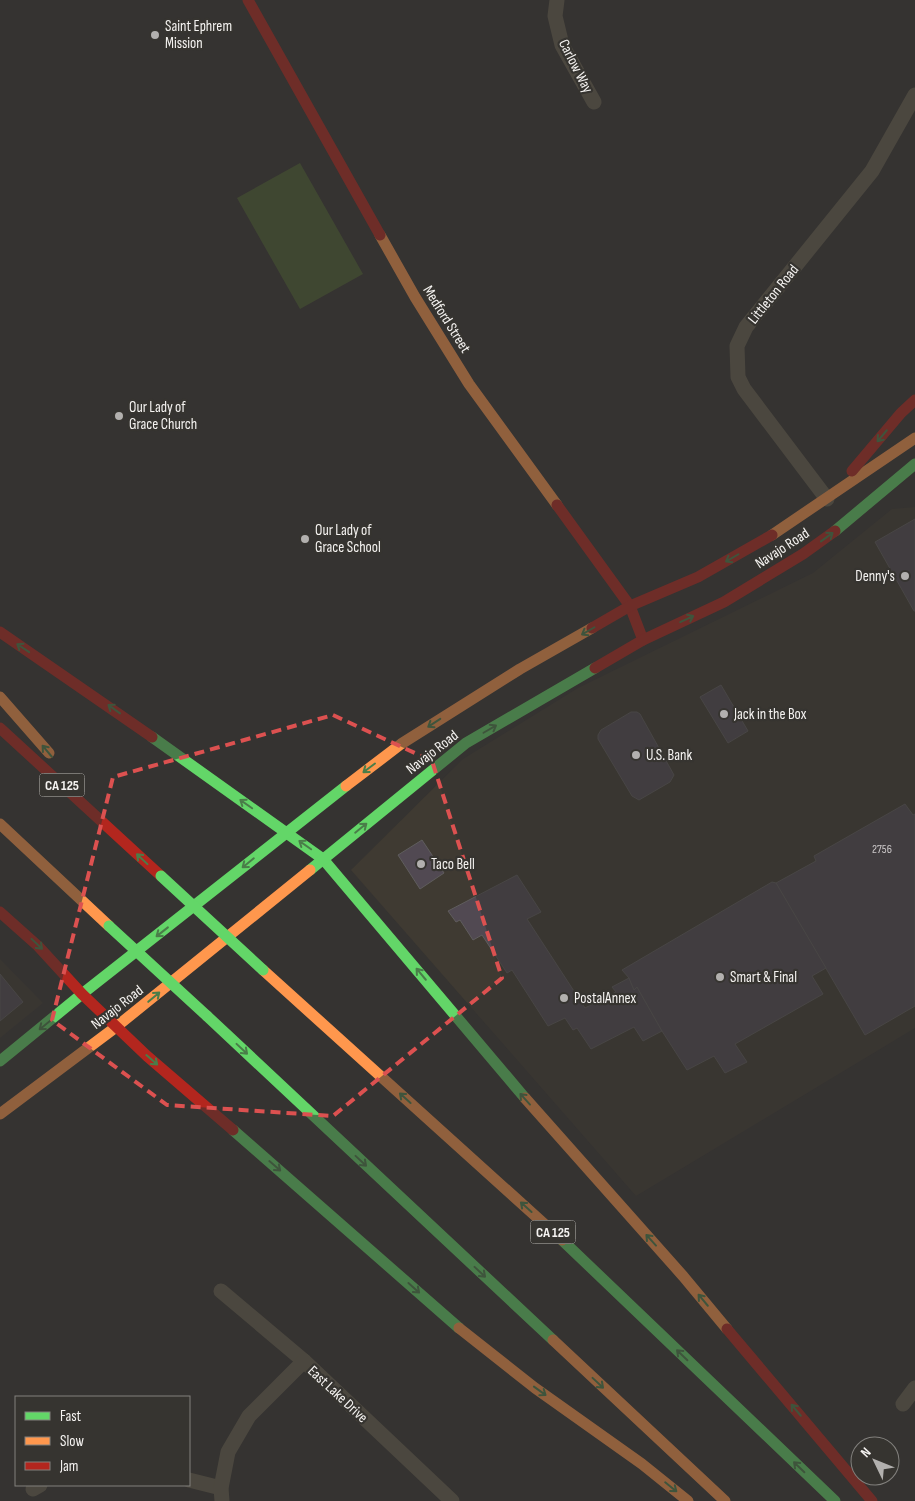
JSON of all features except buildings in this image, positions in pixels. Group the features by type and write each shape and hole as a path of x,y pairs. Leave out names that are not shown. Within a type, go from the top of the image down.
{"main road":[{"name":"Medford Street","path":"248,0 415,297 464,376 630,606 643,640"},
{"path":"827,499 915,400"},
{"name":"Navajo Road","path":"0,1062 82,994 286,832 401,744 520,669 630,606 698,577 774,534 915,438"},
{"name":"Navajo Road","path":"0,1114 116,1028 466,743 643,640 724,602 803,554 843,526 915,464"},
{"path":"843,526 897,495"},
{"path":"0,632 106,704 324,858 510,1081 683,1276 872,1501"},
{"path":"0,697 54,760"},
{"name":"CA 125","path":"0,728 263,970 578,1255 835,1501"},
{"path":"67,775 124,842"},
{"path":"0,824 725,1501"},
{"path":"23,861 109,926"},
{"path":"0,912 38,946 116,1028 452,1322 535,1388 642,1464 688,1501"}],"street":[{"name":"Carlow Way","path":"557,0 555,16 562,45 594,102"},
{"name":"Littleton Road","path":"827,499 744,389 738,377 737,346 746,327 872,171 915,94"},
{"name":"East Lake Drive","path":"221,1291 304,1362 452,1501"},
{"path":"190,1480 222,1494 228,1452 249,1416 304,1362"},
{"path":"903,1404 915,1388"}],"highlighted area":[{"path":"333,715 432,761 502,978 333,1116 167,1105 52,1020 113,777"}],"shaded area":[{"path":"915,507 915,1028 636,1196 351,870 463,759 578,688 813,573 892,509"},
{"path":"0,959 43,1003 0,1038"}],"green space":[{"path":"300,163 363,274 300,309 237,198"}],"traffic: fast":[{"path":"835,531 915,464"},
{"path":"310,870 466,743 595,668"},
{"path":"152,737 323,859 525,1098"},
{"path":"0,1061 346,786"},
{"path":"161,876 263,970"},
{"path":"109,926 207,1016"},
{"path":"207,1016 553,1340"},
{"path":"233,1130 459,1328"},
{"path":"562,1240 835,1501"}],"traffic: slow":[{"path":"380,235 415,297 469,384 557,505"},
{"path":"772,535 915,438"},
{"path":"346,786 401,744 520,669 592,628"},
{"path":"0,697 49,753"},
{"path":"0,824 109,926"},
{"path":"0,1114 116,1027 310,870"},
{"path":"263,970 562,1240"},
{"path":"525,1098 683,1276 727,1329"},
{"path":"459,1328 535,1388 642,1464 688,1501"},
{"path":"553,1340 725,1501"}],"traffic: jam":[{"path":"248,0 380,235"},
{"path":"852,471 901,413 915,400"},
{"path":"557,505 630,606 643,640"},
{"path":"595,668 643,640 724,602 803,554 835,531"},
{"path":"592,628 630,606 698,577 772,535"},
{"path":"0,632 152,737"},
{"path":"0,728 161,876"},
{"path":"0,912 38,946 82,994 147,1056 233,1130"},
{"path":"727,1329 872,1501"}],"place":[{"name":"Saint Ephrem Mission","path":"155,35"},
{"name":"Our Lady of Grace Church","path":"119,416"},
{"name":"Our Lady of Grace School","path":"305,539"},
{"name":"Denny's","path":"905,576"},
{"name":"Jack in the Box","path":"724,714"},
{"name":"U.S. Bank","path":"636,755"},
{"name":"Taco Bell","path":"421,864"},
{"name":"Smart & Final","path":"720,977"},
{"name":"PostalAnnex","path":"564,998"}]}
